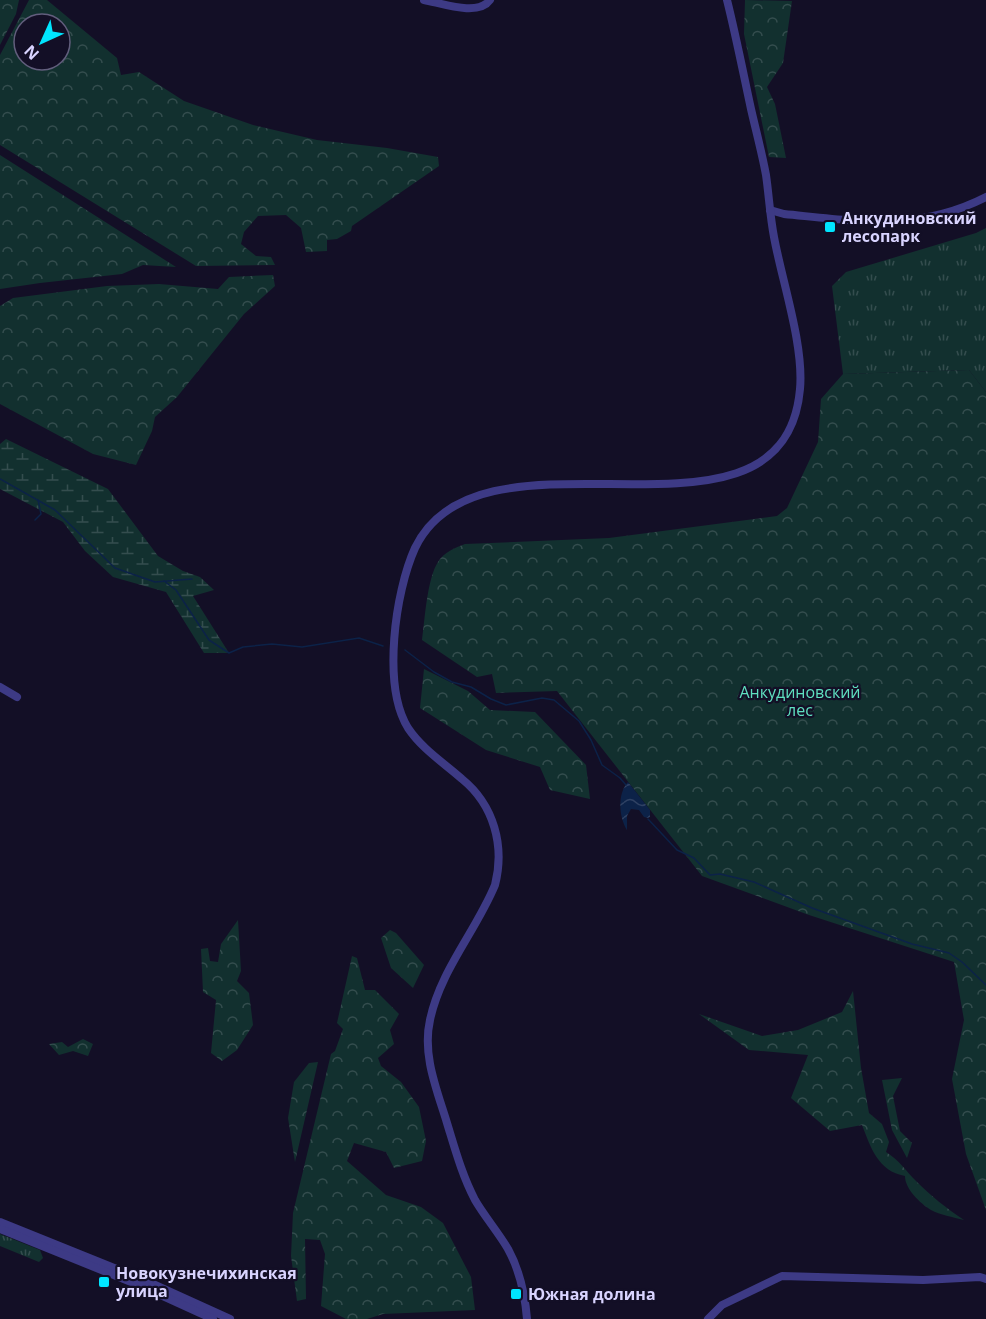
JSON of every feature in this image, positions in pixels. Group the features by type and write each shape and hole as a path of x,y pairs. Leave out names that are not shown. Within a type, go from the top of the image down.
{"street":[{"path":"424,0 464,4 472,10 488,4 490,0"},
{"path":"527,1319 524,1292 516,1265 462,1173 428,1057 428,1032 435,1002 443,982 490,896 497,876 499,855 495,829 482,800 465,781 434,756 413,735 397,704 392,668 397,621 404,584 415,549 431,524 456,505 476,496 512,490 559,485 702,482 740,473 759,463 772,452 793,421 801,386 798,347 774,236 764,167 728,0"},
{"path":"770,210 794,215 873,222 910,221 954,211 986,197"},
{"path":"774,236 779,222 787,216 794,215"},
{"path":"0,687 17,697"},
{"path":"0,1222 144,1280 230,1319"},
{"path":"0,1230 141,1286 213,1319"},
{"path":"708,1319 722,1305 782,1276 923,1280 980,1277 986,1279"}],"green space":[{"path":"0,0 19,0 16,12 12,12 12,22 0,45"},
{"path":"29,0 47,0 61,12 23,12"},
{"path":"745,0 792,1 783,63 767,87 775,104 786,158 769,157 744,34"},
{"path":"72,21 117,58 121,75 139,72 184,101 253,125 317,140 387,148 438,157 439,166 352,226 351,231 337,239 327,240 327,251 306,252 301,228 286,215 258,216 244,232 241,244 256,256 271,257 275,265 196,266 0,145 0,55 12,32 12,72 72,72"},
{"path":"0,155 176,267 143,265 122,274 0,289"},
{"path":"986,228 986,392 969,370 843,374 832,286 846,272"},
{"path":"273,275 275,286 244,314 177,397 155,417 152,431 136,465 93,454 0,404 0,306 13,298 107,286 159,284 218,289 229,277"},
{"name":"Анкудиновский лес","path":"969,370 986,392 986,1210 966,1154 952,1079 964,1020 954,962 809,915 702,876 557,691 496,693 492,674 477,677 422,640 434,569 440,559 454,549 465,544 609,538 777,516 787,508 818,442 821,399 843,374"},
{"path":"6,439 108,489 158,556 183,571 200,577 214,590 193,596 229,653 204,653 166,592 113,577 85,551 63,522 0,489 0,444"},
{"path":"424,669 468,691 490,710 535,712 586,765 590,799 550,790 540,767 486,750 420,708"},
{"path":"238,920 241,971 237,981 249,993 253,1025 237,1050 222,1061 211,1053 216,1000 203,992 201,949 208,948 210,961 218,962 221,944"},
{"path":"390,930 396,933 424,965 413,988 391,968 381,938"},
{"path":"352,956 357,958 365,990 375,990 399,1014 390,1030 394,1044 378,1058 381,1066 401,1082 419,1107 426,1141 422,1161 394,1168 386,1152 354,1143 347,1161 386,1195 421,1207 443,1223 471,1277 475,1310 383,1314 367,1319 346,1319 321,1306 325,1254 320,1240 305,1239 306,1299 297,1301 291,1256 293,1213 331,1054 335,1051 343,1029 337,1023"},
{"path":"853,991 861,1068 869,1113 882,1124 889,1142 886,1152 933,1197 964,1220 935,1212 918,1200 910,1191 905,1176 882,1164 862,1125 830,1131 791,1098 808,1055 749,1050 699,1014 762,1036 798,1030 842,1012"},
{"path":"83,1039 93,1044 88,1056 73,1051 59,1055 49,1044 62,1042 68,1047"},
{"path":"318,1062 295,1162 288,1118 294,1082 309,1063"},
{"path":"902,1078 893,1096 900,1131 912,1143 907,1158 892,1130 882,1080"},
{"path":"0,1234 40,1250 43,1258 39,1262 0,1246"}],"water":[{"path":"628,782 650,810 650,817 644,817 639,810 631,809 627,816 627,830 620,806 624,787"}],"waterway":[{"path":"0,479 55,510 115,568 155,582 192,579"},
{"path":"35,520 41,514 38,500"},
{"path":"164,581 176,590 209,640 229,653 243,647 272,644 302,647 359,638 383,646"},
{"path":"405,650 434,672 452,682 471,687 506,705 542,698 554,700 579,721 591,740 602,765 626,785"},
{"path":"648,819 677,850 694,858 710,875 720,874 754,882 812,908 912,944 949,953 986,985"}],"place":[{"name":"Анкудиновский лесопарк","path":"830,227"},
{"name":"Новокузнечихинская улица","path":"104,1282"},
{"name":"Южная долина","path":"516,1294"}]}
